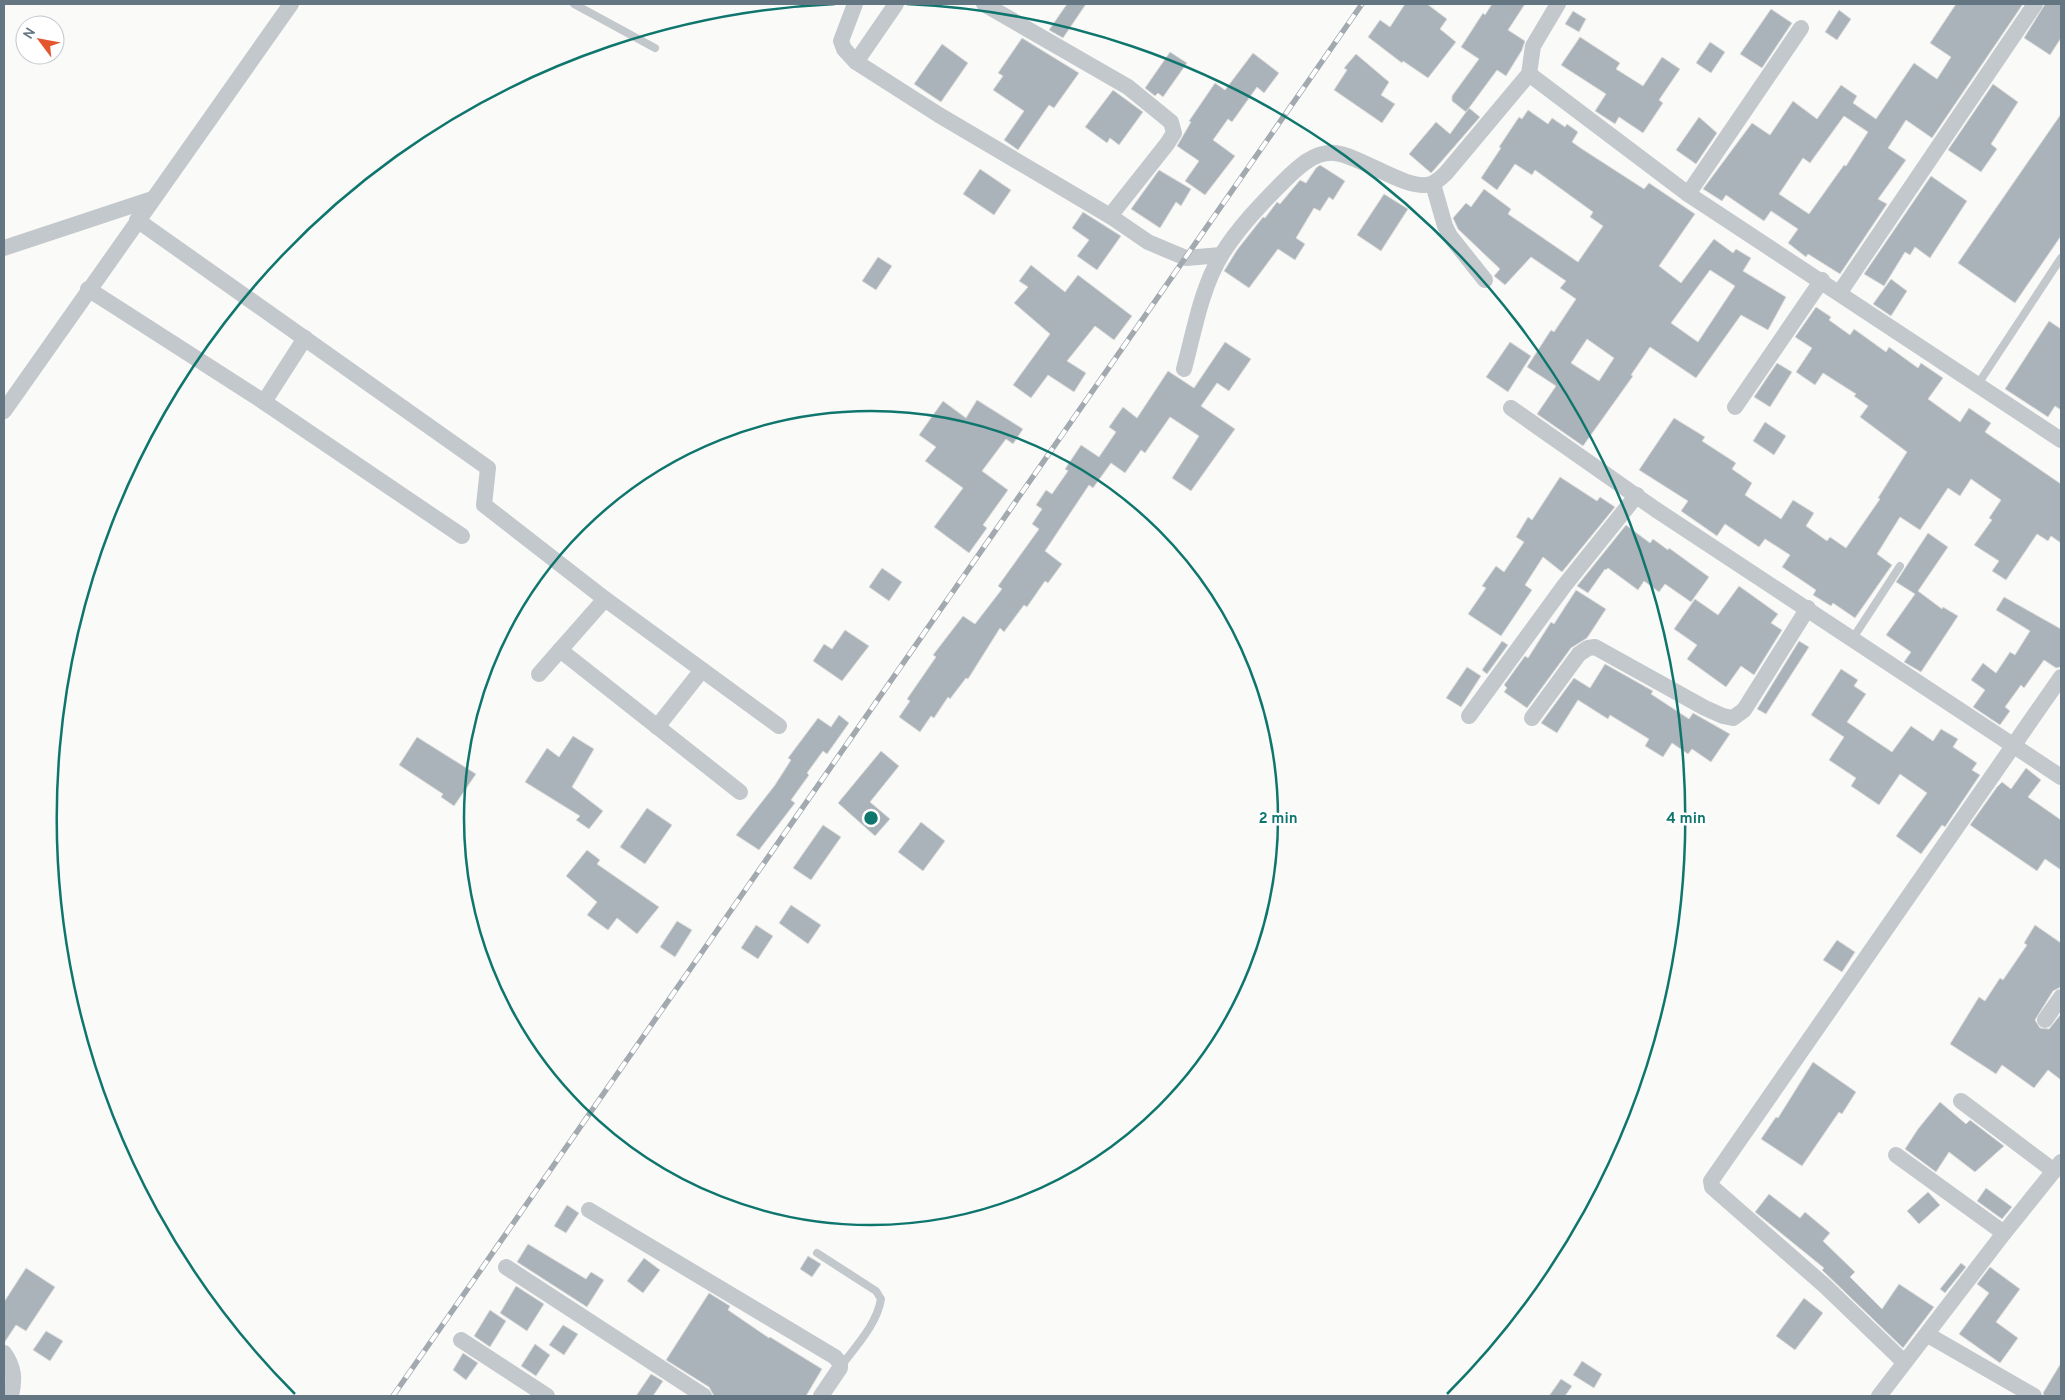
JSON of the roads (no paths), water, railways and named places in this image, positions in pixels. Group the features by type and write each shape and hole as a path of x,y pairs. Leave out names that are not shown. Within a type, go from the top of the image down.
{"street":[{"path":"4,411 88,289 291,4"},
{"path":"855,4 841,41 844,49 856,62 939,115 1110,216 1148,242 1186,258 1222,255"},
{"path":"856,62 896,4"},
{"path":"984,4 1128,88 1171,122 1174,133 1167,144 1110,216"},
{"path":"1184,369 1204,296 1222,255 1256,209 1294,171 1307,161 1323,154 1350,157 1416,185 1433,184 1446,173 1529,74 1533,46 1558,4"},
{"path":"1840,292 2035,4"},
{"path":"1688,194 1801,28"},
{"path":"1529,74 1688,194 1822,280 2061,440"},
{"path":"1433,184 1445,226 1450,236 1485,280"},
{"path":"4,248 152,199"},
{"path":"137,220 488,468 484,505 605,599 779,726"},
{"path":"1735,407 1822,280"},
{"path":"88,289 264,402 462,536"},
{"path":"264,402 305,338"},
{"path":"1511,408 1637,495 2061,777"},
{"path":"1469,716 1564,586 1637,495"},
{"path":"539,674 605,599"},
{"path":"1532,718 1579,654 1588,648 1595,647 1705,708 1732,718 1744,710 1808,608"},
{"path":"560,650 740,792"},
{"path":"657,727 702,670"},
{"path":"1904,1362 1825,1286 1712,1187 1711,1181 2061,677"},
{"path":"2045,1020 2061,997"},
{"path":"1879,1396 2058,1166 1961,1101"},
{"path":"1896,1155 2004,1233"},
{"path":"589,1210 835,1357 840,1363 840,1368 821,1396"},
{"path":"506,1267 704,1396"},
{"path":"1928,1335 2034,1396"},
{"path":"461,1340 547,1396"},
{"path":"4,1354 12,1364 14,1374 11,1396"}],"lane":[{"path":"574,4 656,48"},
{"path":"1978,384 2061,258"},
{"path":"1853,638 1900,566"},
{"path":"817,1253 876,1291 881,1299 878,1313 840,1368"}],"railway":[{"path":"393,1396 1362,4"}]}
